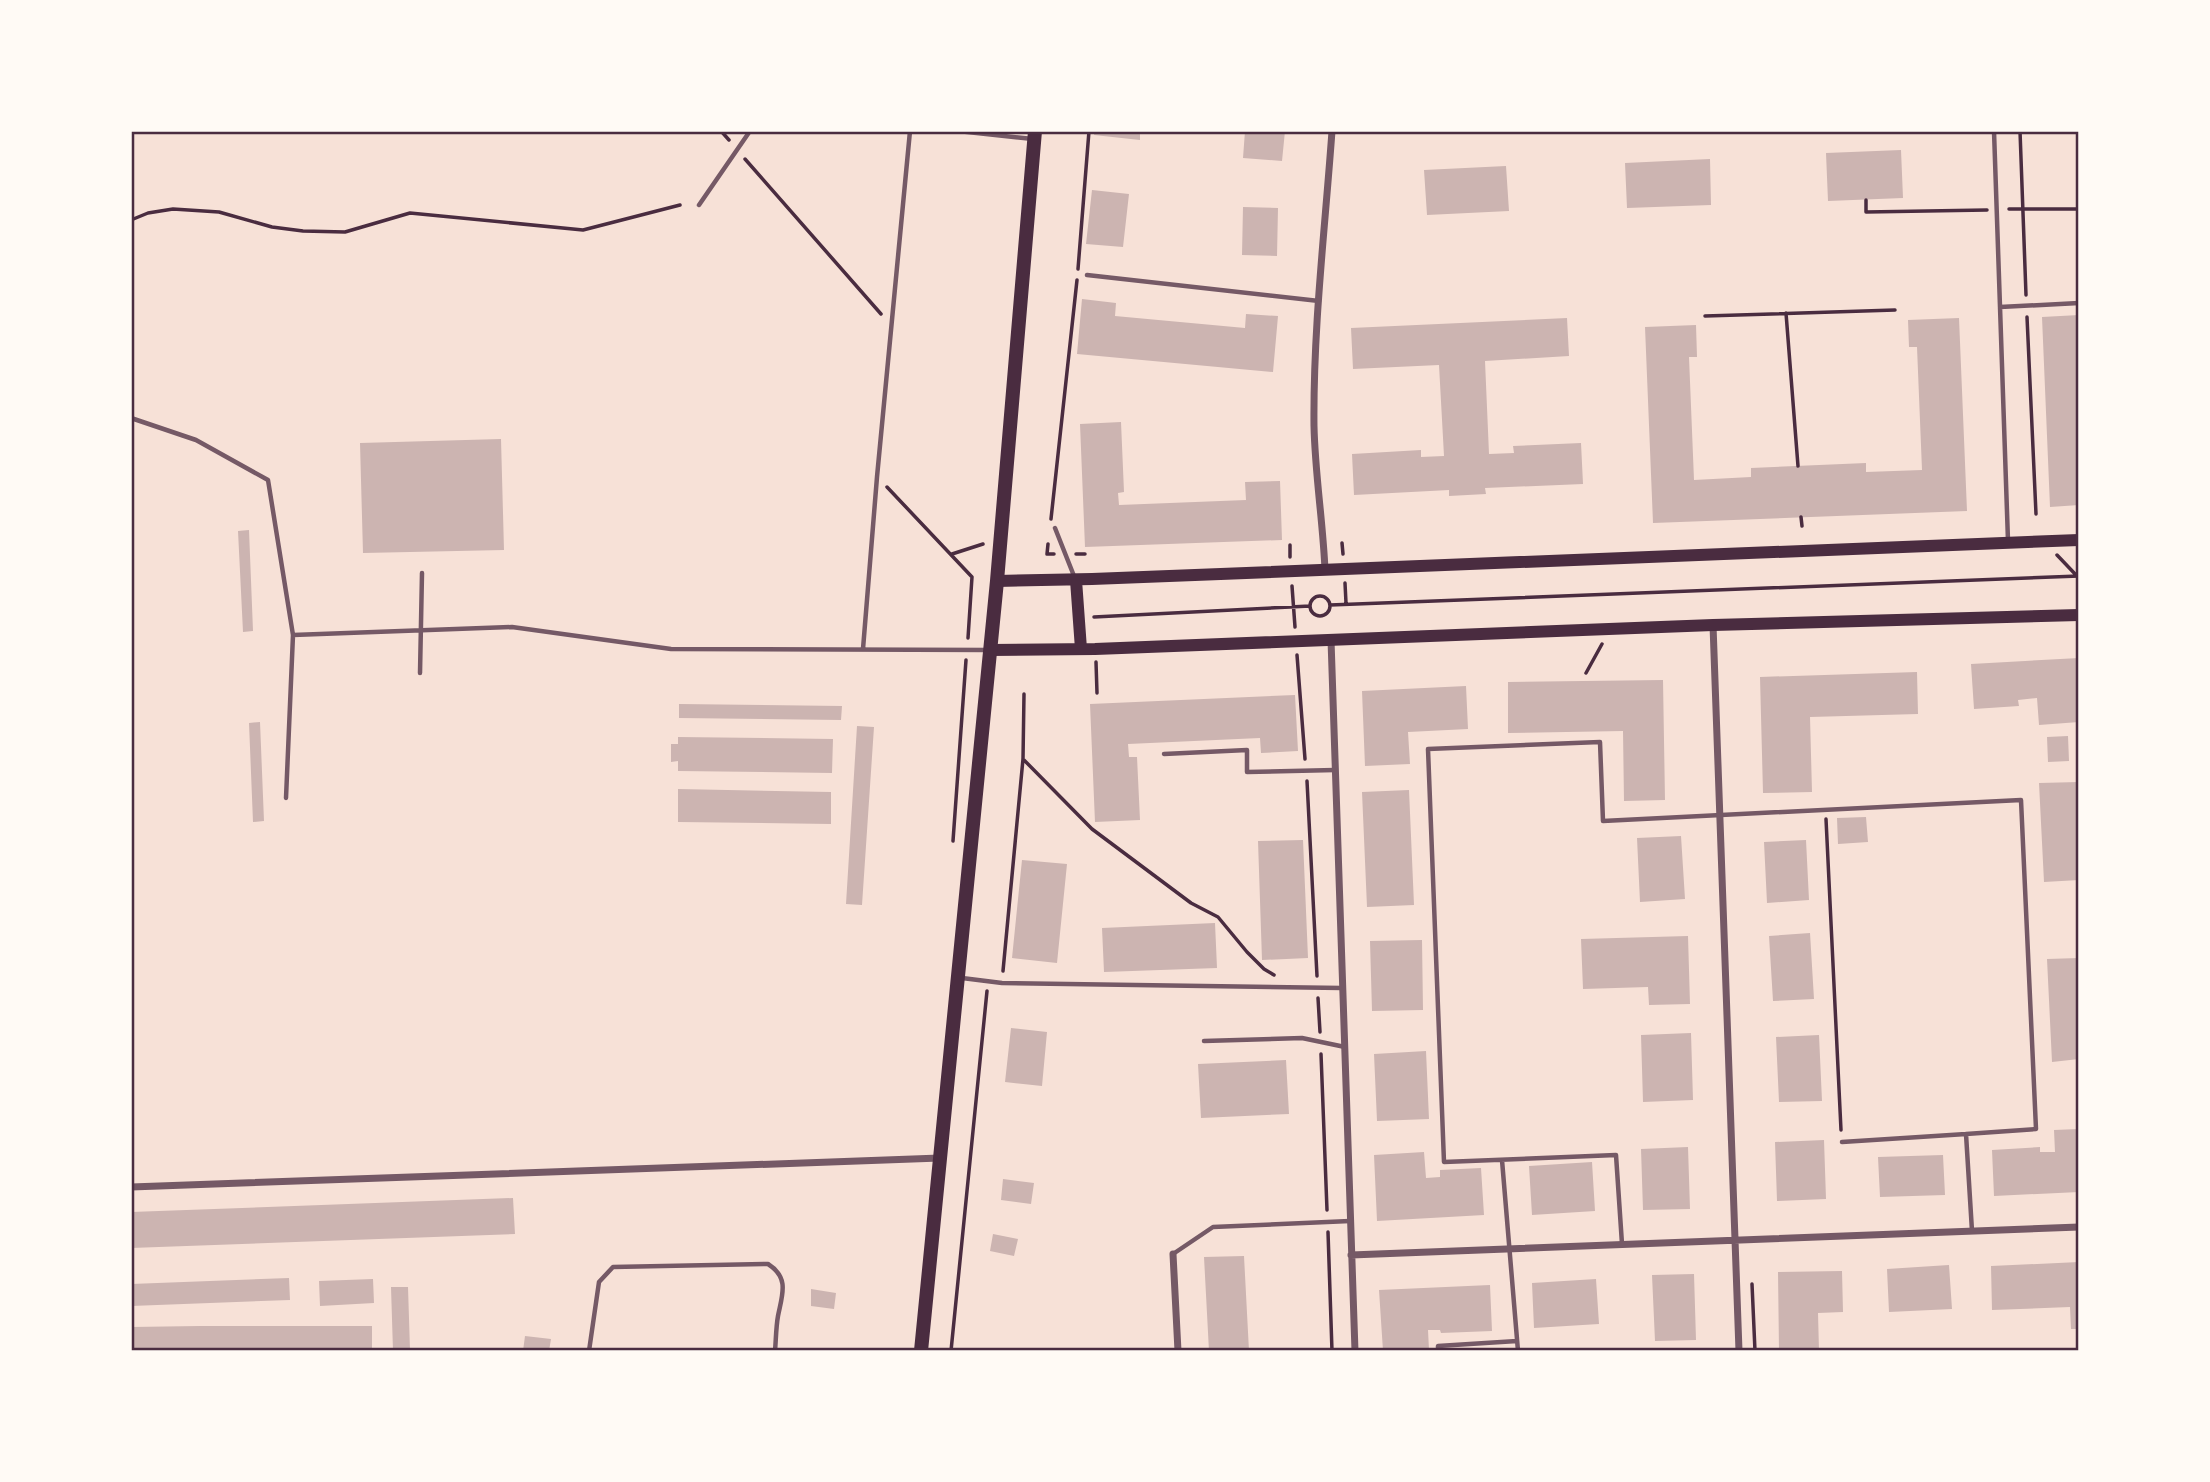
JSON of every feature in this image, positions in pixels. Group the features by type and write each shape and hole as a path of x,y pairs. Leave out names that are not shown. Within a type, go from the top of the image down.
{"highway":[{"path":"921,1351 997,581 1034,135"}],"main road":[{"path":"997,581 2079,540"},
{"path":"1076,580 1082,649"},
{"path":"990,650 1095,649 1713,625 2079,615"}],"street":[{"path":"1325,570 1314,422 1332,131"},
{"path":"1713,625 1739,1351"},
{"path":"1331,640 1355,1351"},
{"path":"131,1187 941,1158"},
{"path":"1351,1255 2079,1227"},
{"path":"1173,1254 1178,1351"}],"lane":[{"path":"699,205 750,131"},
{"path":"863,649 910,131"},
{"path":"958,131 1034,135"},
{"path":"1994,131 2008,542"},
{"path":"1087,275 1320,302"},
{"path":"2000,307 2079,303"},
{"path":"131,418 196,440 268,480 293,635 286,798"},
{"path":"1053,527 1076,580"},
{"path":"420,673 422,573"},
{"path":"293,635 512,627 675,649 990,650"},
{"path":"1622,1244 1616,1155 1444,1162 1428,749 1600,743 1603,821 2021,800 2036,1129 1842,1142"},
{"path":"1164,754 1247,750 1248,772 1336,769"},
{"path":"959,978 1002,983 1342,988"},
{"path":"1205,1041 1302,1038 1345,1047"},
{"path":"1966,1134 1972,1231"},
{"path":"1502,1159 1518,1351"},
{"path":"1173,1254 1213,1227 1350,1221"},
{"path":"589,1351 598,1282 613,1267 768,1264 777,1270 783,1282 775,1351"},
{"path":"1438,1351 1438,1346 1517,1341"}],"path":[{"path":"721,131 891,326"},
{"path":"1053,527 1089,131"},
{"path":"2020,131 2036,514"},
{"path":"1866,200 1866,212 2079,209"},
{"path":"131,220 148,213 173,209 219,212 272,227 345,232 410,213 583,230 680,205"},
{"path":"1704,316 1895,310"},
{"path":"1786,313 1798,466"},
{"path":"877,477 972,577 952,843"},
{"path":"1801,517 1801,526"},
{"path":"1047,554 1048,540"},
{"path":"2043,541 2078,576"},
{"path":"952,554 984,543"},
{"path":"1290,545 1321,1041 1332,1351"},
{"path":"1330,605 2078,576"},
{"path":"1319,596 1326,598 1330,605 1326,614 1319,616 1312,613 1310,606 1313,599 1319,596"},
{"path":"1094,617 1310,606"},
{"path":"1586,673 1609,629"},
{"path":"1095,649 1097,693"},
{"path":"1002,983 1023,759 1024,694"},
{"path":"1023,759 1092,829 1191,903 1218,917 1264,969 1299,988"},
{"path":"1825,810 1842,1142"},
{"path":"951,1351 988,982"},
{"path":"1751,1273 1755,1351"}],"building":[{"path":"1095,131 1140,131 1140,140 1094,135"},
{"path":"1245,131 1285,131 1282,161 1243,158"},
{"path":"1901,150 1903,198 1828,201 1826,153"},
{"path":"1710,159 1711,205 1627,208 1625,163"},
{"path":"1506,166 1509,211 1427,215 1424,170"},
{"path":"1092,190 1129,194 1123,247 1086,244"},
{"path":"1243,207 1278,208 1277,256 1242,255"},
{"path":"1082,299 1116,303 1115,316 1245,328 1246,314 1278,316 1273,372 1077,354"},
{"path":"2079,315 2079,505 2050,507 2042,317"},
{"path":"1567,318 1569,356 1485,361 1489,454 1514,453 1513,446 1581,443 1583,484 1485,488 1486,494 1449,496 1449,490 1354,495 1352,454 1421,450 1421,457 1444,456 1439,365 1353,369 1351,328"},
{"path":"1959,318 1967,511 1653,523 1645,327 1696,325 1697,357 1689,357 1694,480 1751,477 1751,468 1866,463 1866,472 1922,470 1917,347 1909,347 1908,320"},
{"path":"1121,422 1124,492 1118,493 1119,505 1246,500 1245,482 1280,481 1282,540 1085,547 1080,424"},
{"path":"501,439 504,550 363,553 360,443"},
{"path":"249,530 253,631 243,632 238,531"},
{"path":"2079,658 2079,722 2039,725 2037,698 2018,700 2019,706 1974,709 1971,664"},
{"path":"1917,672 1918,714 1810,717 1812,792 1763,793 1760,677"},
{"path":"1663,680 1665,800 1624,801 1623,731 1508,733 1508,682"},
{"path":"1466,686 1468,729 1408,732 1410,764 1365,766 1362,691"},
{"path":"1295,695 1298,751 1261,753 1260,738 1128,744 1129,757 1137,757 1140,820 1095,822 1090,704"},
{"path":"679,704 842,706 841,720 679,718"},
{"path":"260,722 264,821 253,822 249,723"},
{"path":"857,726 874,727 862,905 846,904"},
{"path":"2068,736 2069,761 2048,762 2047,737"},
{"path":"678,737 833,739 832,773 678,771 678,761 671,762 671,744 678,744"},
{"path":"2079,782 2079,880 2044,882 2039,783"},
{"path":"678,789 831,792 831,824 678,822"},
{"path":"1409,790 1414,905 1367,907 1362,792"},
{"path":"1866,817 1868,842 1838,844 1837,818"},
{"path":"1681,836 1685,899 1640,902 1637,838"},
{"path":"1303,840 1308,958 1262,960 1258,841"},
{"path":"1806,840 1809,900 1767,903 1764,842"},
{"path":"1022,860 1067,864 1057,963 1012,958"},
{"path":"1215,923 1217,968 1104,972 1102,928"},
{"path":"1810,933 1814,999 1773,1001 1769,936"},
{"path":"1688,936 1690,1004 1649,1005 1648,987 1583,989 1581,939"},
{"path":"1422,940 1423,1010 1372,1011 1370,941"},
{"path":"2079,958 2079,1059 2052,1062 2047,959"},
{"path":"1011,1028 1047,1032 1042,1086 1005,1082"},
{"path":"1691,1033 1693,1100 1643,1102 1641,1035"},
{"path":"1819,1035 1822,1101 1779,1102 1776,1037"},
{"path":"1426,1051 1429,1119 1377,1121 1374,1054"},
{"path":"1286,1060 1289,1114 1201,1118 1198,1064"},
{"path":"2079,1129 2079,1192 1994,1196 1992,1150 2040,1147 2040,1152 2055,1152 2054,1130"},
{"path":"1824,1140 1826,1199 1777,1201 1775,1142"},
{"path":"1688,1147 1690,1209 1643,1210 1641,1149"},
{"path":"1424,1152 1426,1178 1440,1177 1440,1170 1481,1168 1484,1215 1377,1221 1374,1155"},
{"path":"1943,1155 1945,1195 1880,1197 1878,1157"},
{"path":"1592,1162 1595,1211 1532,1215 1529,1166"},
{"path":"1003,1179 1034,1183 1031,1204 1001,1200"},
{"path":"513,1198 515,1234 131,1248 131,1212"},
{"path":"993,1234 1018,1239 1014,1256 990,1251"},
{"path":"1244,1256 1249,1351 1209,1351 1204,1257"},
{"path":"2079,1262 2079,1329 2071,1329 2070,1307 1992,1310 1991,1266"},
{"path":"1949,1265 1952,1309 1889,1312 1887,1269"},
{"path":"1842,1271 1843,1312 1818,1313 1819,1351 1779,1351 1778,1272"},
{"path":"1694,1274 1696,1340 1655,1341 1652,1275"},
{"path":"289,1278 290,1300 131,1306 131,1284"},
{"path":"373,1279 374,1303 320,1306 319,1281"},
{"path":"1596,1279 1599,1324 1534,1328 1532,1283"},
{"path":"1490,1285 1492,1331 1441,1333 1440,1330 1428,1330 1429,1350 1383,1351 1379,1290"},
{"path":"391,1287 408,1287 410,1350 393,1351"},
{"path":"811,1289 836,1293 834,1309 811,1306"},
{"path":"372,1326 372,1349 131,1350 131,1327"},
{"path":"525,1336 551,1339 549,1351 523,1351"}]}
